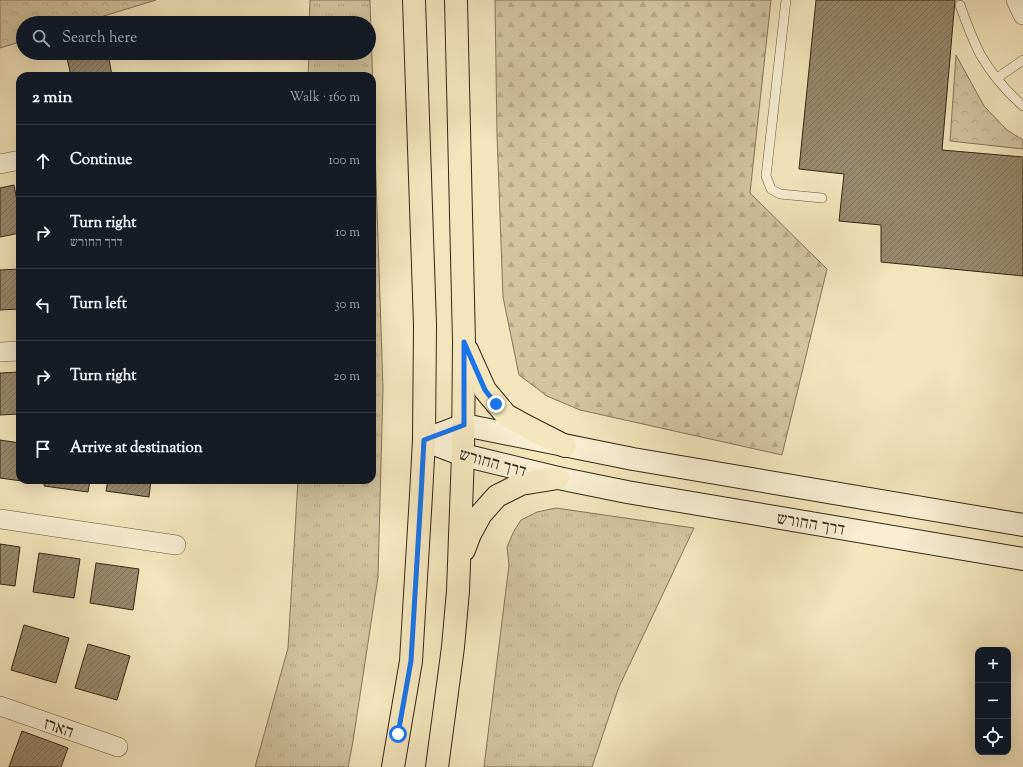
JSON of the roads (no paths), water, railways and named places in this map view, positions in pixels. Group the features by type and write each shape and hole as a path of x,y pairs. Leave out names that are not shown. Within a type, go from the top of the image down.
{"main road":[{"path":"393,767 411,661 424,440 425,325 414,0"},
{"path":"436,767 453,647 459,566 464,425 464,342 456,0"},
{"path":"464,342 485,390 506,415 565,446"},
{"path":"459,566 470,534 480,514 497,496 521,484 558,478"}],"street":[{"path":"1016,0 1023,15"},
{"path":"0,164 16,161"},
{"path":"0,352 16,351"},
{"name":"דרך החורש","path":"424,440 464,425 641,460 1023,525"},
{"name":"דרך החורש","path":"424,440 463,455 558,478 627,492 1023,559"},
{"path":"0,519 176,545"},
{"name":"הארז","path":"0,706 118,747"}],"lane":[{"path":"786,0 766,176 772,189 780,194 822,198"},
{"path":"960,5 980,54 997,78 1023,106"},
{"path":"997,78 1023,60"}]}
